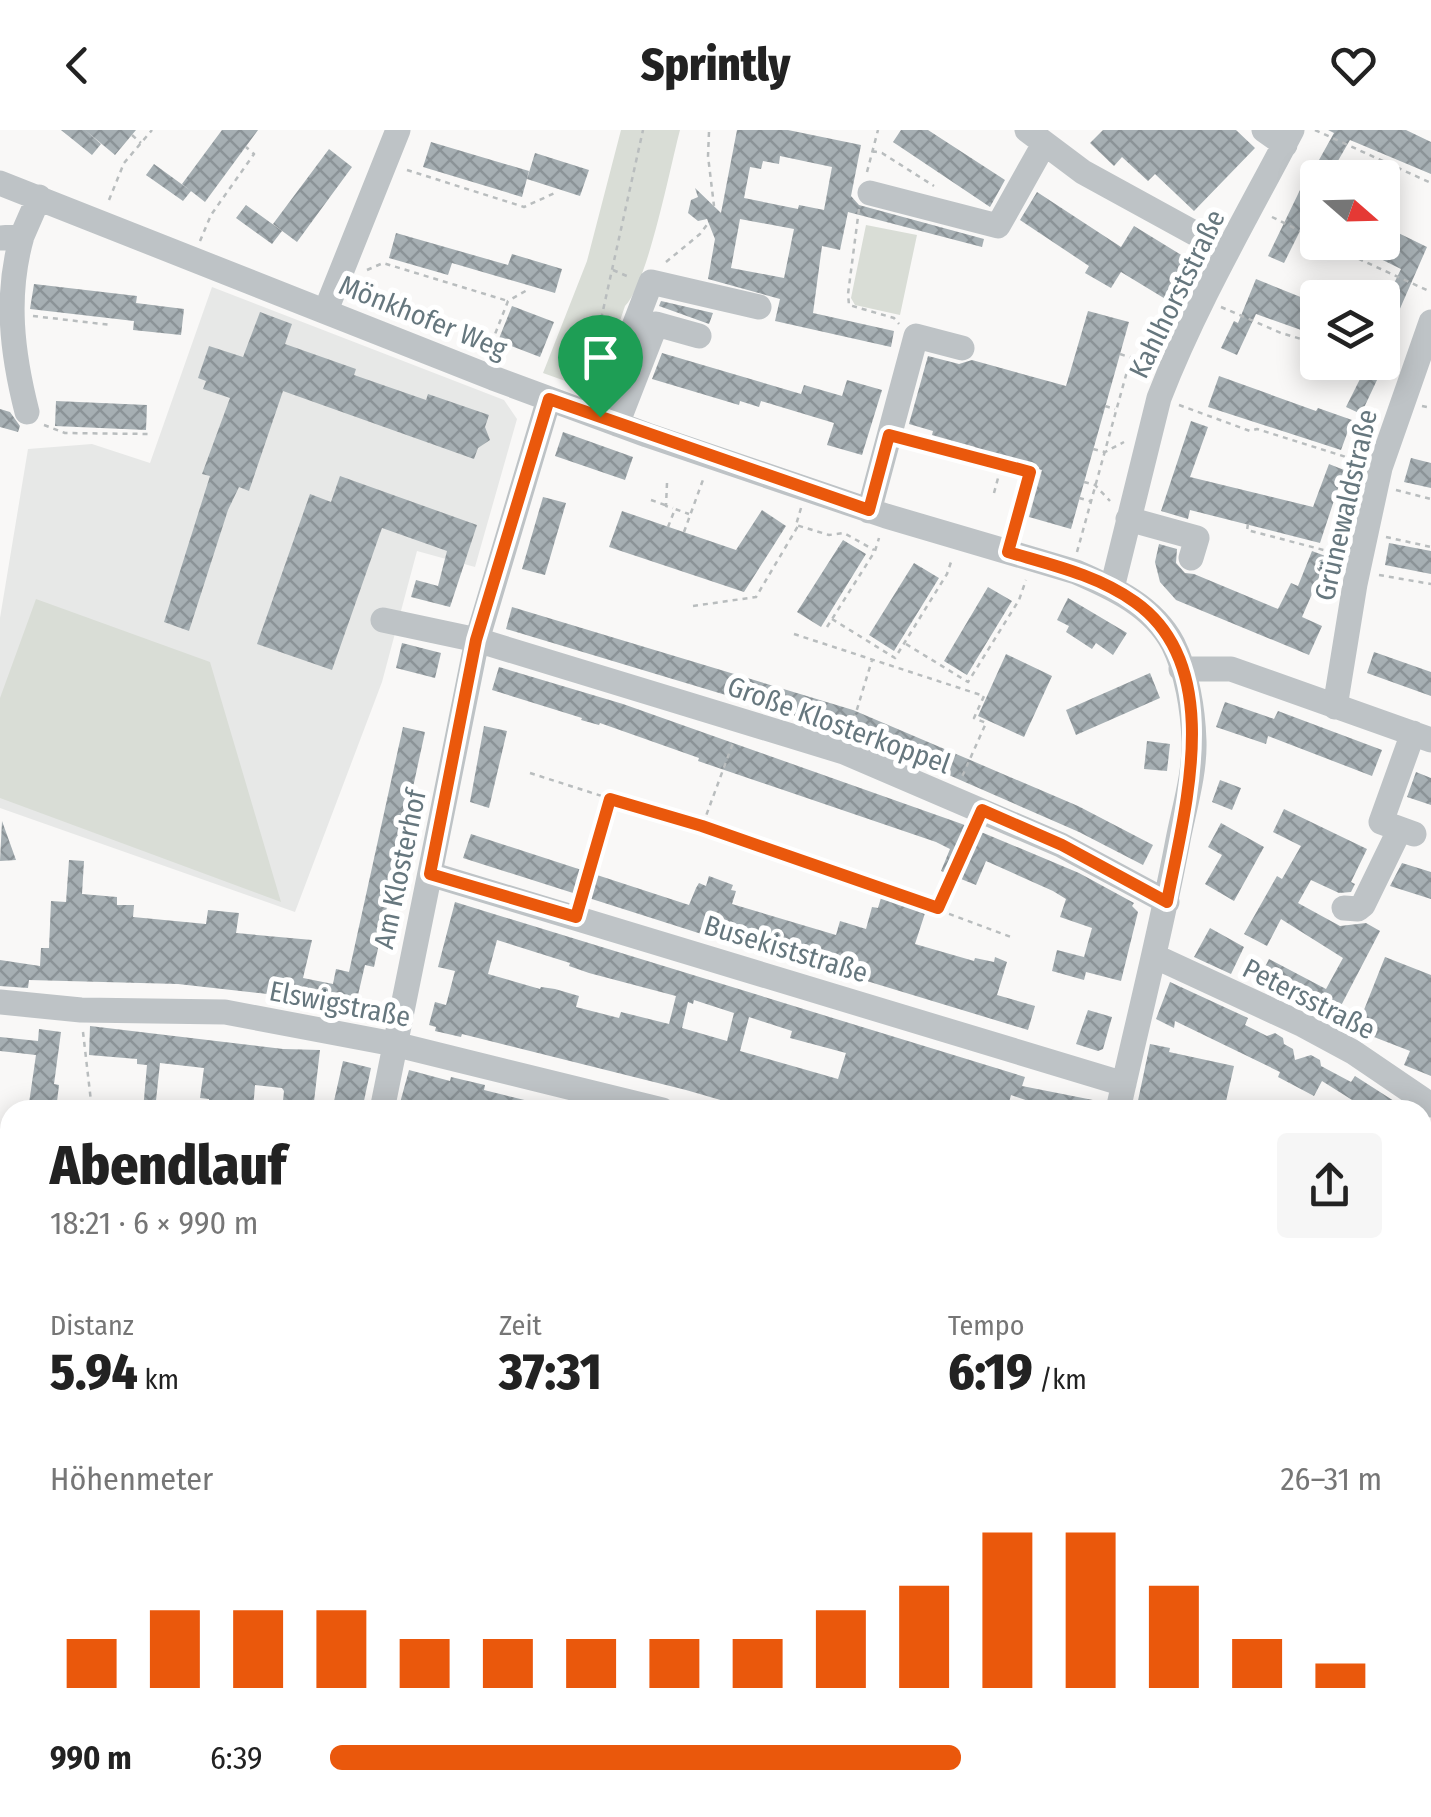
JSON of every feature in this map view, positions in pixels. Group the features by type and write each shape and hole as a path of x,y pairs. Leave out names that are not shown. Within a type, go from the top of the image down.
{"street":[{"path":"326,310 398,130"},
{"name":"Kahlhorststraße","path":"1112,588 1170,368 1227,251 1253,208 1280,135"},
{"path":"865,192 998,226 1036,137 1083,172 1227,251"},
{"name":"Mönkhofer Weg","path":"0,183 549,399 806,490 1076,572 1112,588"},
{"path":"27,412 6,348 12,308 11,237 38,196"},
{"path":"599,417 648,285 654,282 760,306"},
{"name":"Grünewaldstraße","path":"1336,707 1357,572 1377,478 1431,322"},
{"path":"599,417 656,324 699,336"},
{"path":"877,513 889,435 916,336 962,348"},
{"name":"Am Klosterhof","path":"384,1100 476,640 549,399"},
{"path":"1128,519 1197,538 1191,558"},
{"path":"1112,588 1137,603 1173,645 1191,707 1194,745 1167,902 1121,1097"},
{"path":"382,620 476,640"},
{"name":"Große Klosterkoppel","path":"476,640 844,752 1062,845 1167,902"},
{"path":"1181,668 1231,669 1422,737 1381,822 1407,831 1364,905 1358,909 1344,908"},
{"name":"Busekiststraße","path":"430,874 576,917 1121,1097"},
{"name":"Petersstraße","path":"1154,956 1303,1024 1424,1100"},
{"name":"Elswigstraße","path":"0,1002 80,1010 225,1012 394,1044 621,1100"}],"path":[{"path":"100,223 124,163 152,130"},
{"path":"599,417 643,130"},
{"path":"877,130 854,242 849,305 886,314 904,331 916,336"},
{"path":"1314,130 1378,160"},
{"path":"709,132 714,206"},
{"path":"132,135 141,143"},
{"path":"1345,145 1348,139"},
{"path":"193,259 210,215 254,154 246,147"},
{"path":"385,164 524,206 557,192"},
{"path":"1400,169 1430,181"},
{"path":"221,181 230,188"},
{"path":"1253,208 1300,229"},
{"path":"654,282 672,256 709,222"},
{"path":"854,242 862,244"},
{"path":"1367,260 1431,292"},
{"path":"343,269 356,275 383,263 508,302"},
{"path":"1389,272 1392,265"},
{"path":"480,372 508,302 529,289"},
{"path":"1203,300 1300,338"},
{"path":"12,308 35,317 111,325"},
{"path":"1263,325 1266,318"},
{"path":"1120,354 1170,368"},
{"path":"1076,572 1078,550 1131,357"},
{"path":"1400,376 1409,380"},
{"path":"1159,398 1317,448 1394,490 1431,499"},
{"path":"1105,406 1116,409"},
{"path":"27,412 50,430 65,433 148,434"},
{"path":"1228,422 1231,415"},
{"path":"1272,434 1274,428"},
{"path":"1094,449 1105,452 1151,430"},
{"path":"889,435 1030,472"},
{"path":"1317,448 1319,442"},
{"path":"684,532 711,457"},
{"path":"994,492 1001,465"},
{"path":"906,644 968,682 1019,600 1030,472 1031,467 1042,470"},
{"path":"1084,482 1096,485 1128,519"},
{"path":"666,506 667,483"},
{"path":"1422,496 1425,487"},
{"path":"693,606 756,597 798,526 806,490"},
{"path":"1080,498 1091,501"},
{"path":"651,500 690,514"},
{"path":"668,527 675,509"},
{"path":"827,627 875,551 877,513"},
{"path":"1248,524 1246,530 1292,541 1357,572 1431,584"},
{"path":"798,526 829,536 844,533 875,551"},
{"path":"1365,533 1431,547"},
{"path":"1292,541 1294,535"},
{"path":"832,620 896,658 947,574 959,538"},
{"path":"794,634 984,696 974,718 986,723 952,798"},
{"path":"844,752 872,658"},
{"path":"702,826 742,720"},
{"path":"530,773 702,826 1011,937"},
{"path":"576,917 610,799"},
{"path":"938,908 982,810"},
{"path":"80,1010 91,1100"}],"shaded area":[{"path":"621,130 680,130 650,250 625,306 596,392 543,373 587,261"},
{"path":"866,225 917,235 900,315 855,305 851,298"},
{"path":"212,287 504,400 517,419 475,567 417,551 382,682 295,912 0,808 0,618 28,449 92,444 150,463"},
{"path":"36,599 210,662 281,902 0,798 0,698"}],"building":[{"path":"61,130 85,130 101,144 92,155"},
{"path":"85,130 136,130 115,155"},
{"path":"222,130 258,130 205,202 182,184"},
{"path":"737,130 788,130 861,145 851,196 859,205 984,239 982,247 848,212 840,250 822,246 813,313 894,331 891,347 775,321 780,299 708,279 715,239 707,219 698,221 688,213 691,200 698,197 695,188 721,213","holes":["780,156 832,167 824,210 744,198 750,167 761,169 763,161 779,164","740,219 794,229 784,278 731,268"]},
{"path":"901,130 928,130 1005,180 990,207 893,142"},
{"path":"1103,130 1236,130 1255,148 1194,211 1155,174 1148,181 1122,157 1114,166 1090,143"},
{"path":"1328,130 1406,130 1431,142 1431,174 1350,140 1338,160 1319,160 1334,133"},
{"path":"431,142 529,171 522,197 423,167"},
{"path":"329,149 352,167 297,242 273,224"},
{"path":"535,153 589,170 580,196 527,179"},
{"path":"154,164 191,191 183,201 146,175"},
{"path":"1300,190 1300,231 1284,263 1268,256"},
{"path":"1037,192 1121,247 1134,226 1196,264 1172,303 1121,272 1111,288 1085,273 1089,266 1020,220"},
{"path":"246,205 282,231 272,244 236,218"},
{"path":"396,233 508,265 512,254 562,269 555,293 452,263 448,275 389,258"},
{"path":"1400,234 1427,247 1400,309 1400,280 1396,280 1401,269 1383,260 1400,260"},
{"path":"1256,279 1300,297 1300,330 1256,314 1237,355 1221,348 1234,321 1238,323"},
{"path":"34,284 137,296 136,303 184,309 181,335 133,330 134,321 30,309"},
{"path":"661,301 713,313 709,324 659,306"},
{"path":"512,306 554,322 540,357 498,341"},
{"path":"1088,311 1129,322 1071,529 1029,517 1042,470 973,451 975,447 909,424 928,356 959,364 972,360 1066,386"},
{"path":"260,312 292,324 285,344 356,369 354,375 426,400 428,394 489,415 485,427 490,440 478,448 474,459 283,391 249,491 239,487 228,510 189,631 164,622 210,476 202,474 230,398 203,389 206,381 198,378 209,346 243,357"},
{"path":"662,353 801,394 804,385 842,396 847,380 882,390 862,455 827,445 834,423 761,401 759,407 740,401 739,405 652,379"},
{"path":"1219,376 1352,420 1341,450 1208,407"},
{"path":"1360,380 1377,380 1361,414 1346,407"},
{"path":"56,401 147,405 146,430 55,426"},
{"path":"0,409 10,412 20,426 18,432 0,427"},
{"path":"1191,421 1208,427 1190,477 1313,507 1329,464 1344,470 1320,543 1190,510 1188,519 1161,511"},
{"path":"563,432 633,457 625,480 555,456"},
{"path":"1411,458 1431,463 1431,488 1404,482"},
{"path":"340,476 477,525 450,607 411,597 416,580 438,586 447,551 382,528 332,670 257,644 310,494 331,502"},
{"path":"543,497 566,503 545,575 522,569"},
{"path":"762,510 786,526 744,592 609,547 622,511 736,550"},
{"path":"843,540 866,554 821,627 797,612"},
{"path":"1389,543 1431,551 1431,574 1385,565"},
{"path":"1159,544 1177,549 1176,563 1185,573 1278,609 1291,583 1298,586 1312,551 1328,557 1302,617 1322,626 1309,655 1176,600 1160,582 1155,562"},
{"path":"914,563 939,578 894,651 869,635"},
{"path":"988,587 1012,601 967,675 944,661"},
{"path":"1068,598 1127,633 1113,655 1096,643 1092,649 1066,632 1069,626 1057,620"},
{"path":"512,607 853,710 1078,806 1153,845 1143,865 1079,832 855,734 506,629"},
{"path":"402,643 441,653 435,678 396,668"},
{"path":"1374,652 1431,672 1431,696 1367,673"},
{"path":"1006,654 1052,676 1024,737 978,716"},
{"path":"499,667 623,704 962,824 1079,873 1134,903 1132,906 1138,912 1121,981 1086,972 1084,980 1052,971 1057,950 1084,957 1092,928 1060,917 1066,899 1053,891 986,861 976,885 941,871 950,849 936,842 698,761 699,758 600,723 492,690"},
{"path":"1150,673 1160,698 1076,735 1066,710"},
{"path":"1225,702 1274,719 1278,711 1382,750 1372,776 1268,736 1266,744 1216,727"},
{"path":"484,726 507,731 489,808 470,802"},
{"path":"403,727 425,732 374,967 365,965 354,1012 277,995 178,984 29,980 28,988 0,986 0,960 40,966 41,948 49,948 51,901 66,902 69,860 84,861 82,894 117,897 117,905 134,905 133,917 206,924 208,910 239,913 236,933 312,940 303,978 333,984 336,969 349,972"},
{"path":"1147,741 1170,744 1167,771 1144,769"},
{"path":"1416,772 1431,778 1431,805 1407,797"},
{"path":"1220,780 1241,788 1232,810 1212,802"},
{"path":"1284,809 1367,849 1351,882 1355,884 1351,892 1339,893 1311,880 1298,903 1340,926 1366,923 1380,931 1333,1021 1259,979 1269,959 1326,989 1343,958 1281,919 1267,946 1244,934 1277,876 1282,879 1301,846 1273,832"},
{"path":"2,821 16,860 0,861"},
{"path":"1221,823 1264,847 1234,901 1205,884 1222,855 1208,847"},
{"path":"471,834 689,905 699,883 706,886 709,876 733,885 731,890 736,891 732,904 836,935 840,921 866,929 872,907 878,908 883,891 927,907 915,944 974,961 975,958 994,962 995,957 1007,962 997,995 1035,1006 1028,1030 712,934 711,937 463,858"},
{"path":"1402,863 1431,872 1431,899 1390,886"},
{"path":"455,902 1025,1077 1022,1086 1093,1100 1026,1100 1011,1095 1010,1100 720,1100 462,1034 461,1037 435,1031 436,1027 429,1025 435,1002 446,1005 455,971 438,967","holes":["497,940 570,963 569,966 589,973 676,996 669,1024 621,1012 619,1018 576,1007 579,996 488,974","694,1000 734,1013 727,1041 682,1028 688,1002 693,1004","749,1017 792,1031 790,1038 846,1053 838,1079 740,1051"]},
{"path":"1210,928 1244,947 1231,974 1194,957"},
{"path":"1385,957 1431,975 1431,1076 1404,1065 1410,1051 1356,1030"},
{"path":"1170,982 1248,1018 1245,1025 1267,1036 1275,1033 1293,1049 1295,1060 1311,1055 1320,1060 1321,1066 1351,1082 1355,1076 1392,1100 1352,1100 1322,1081 1314,1096 1278,1077 1280,1072 1175,1021 1174,1028 1156,1019"},
{"path":"1088,1010 1112,1017 1103,1049 1098,1051 1076,1044"},
{"path":"90,1026 320,1050 314,1100 283,1100 282,1088 255,1085 254,1100 200,1098 204,1068 160,1063 156,1100 144,1100 147,1065 137,1064 137,1059 89,1055"},
{"path":"39,1029 61,1032 54,1084 59,1085 57,1100 29,1100 36,1055 0,1051 0,1037 38,1041"},
{"path":"1150,1044 1234,1066 1226,1100 1138,1100"},
{"path":"343,1061 371,1068 364,1100 334,1100"},
{"path":"409,1070 485,1085 484,1090 525,1100 401,1100"}],"route":[{"path":"549,399 600,417 869,510 889,435 1030,472 1008,552 1076,572 1137,603 1173,645 1181,668 1191,707 1194,745 1167,902 1062,845 982,810 938,908 702,826 610,799 576,917 430,874 476,640 549,399"}]}
